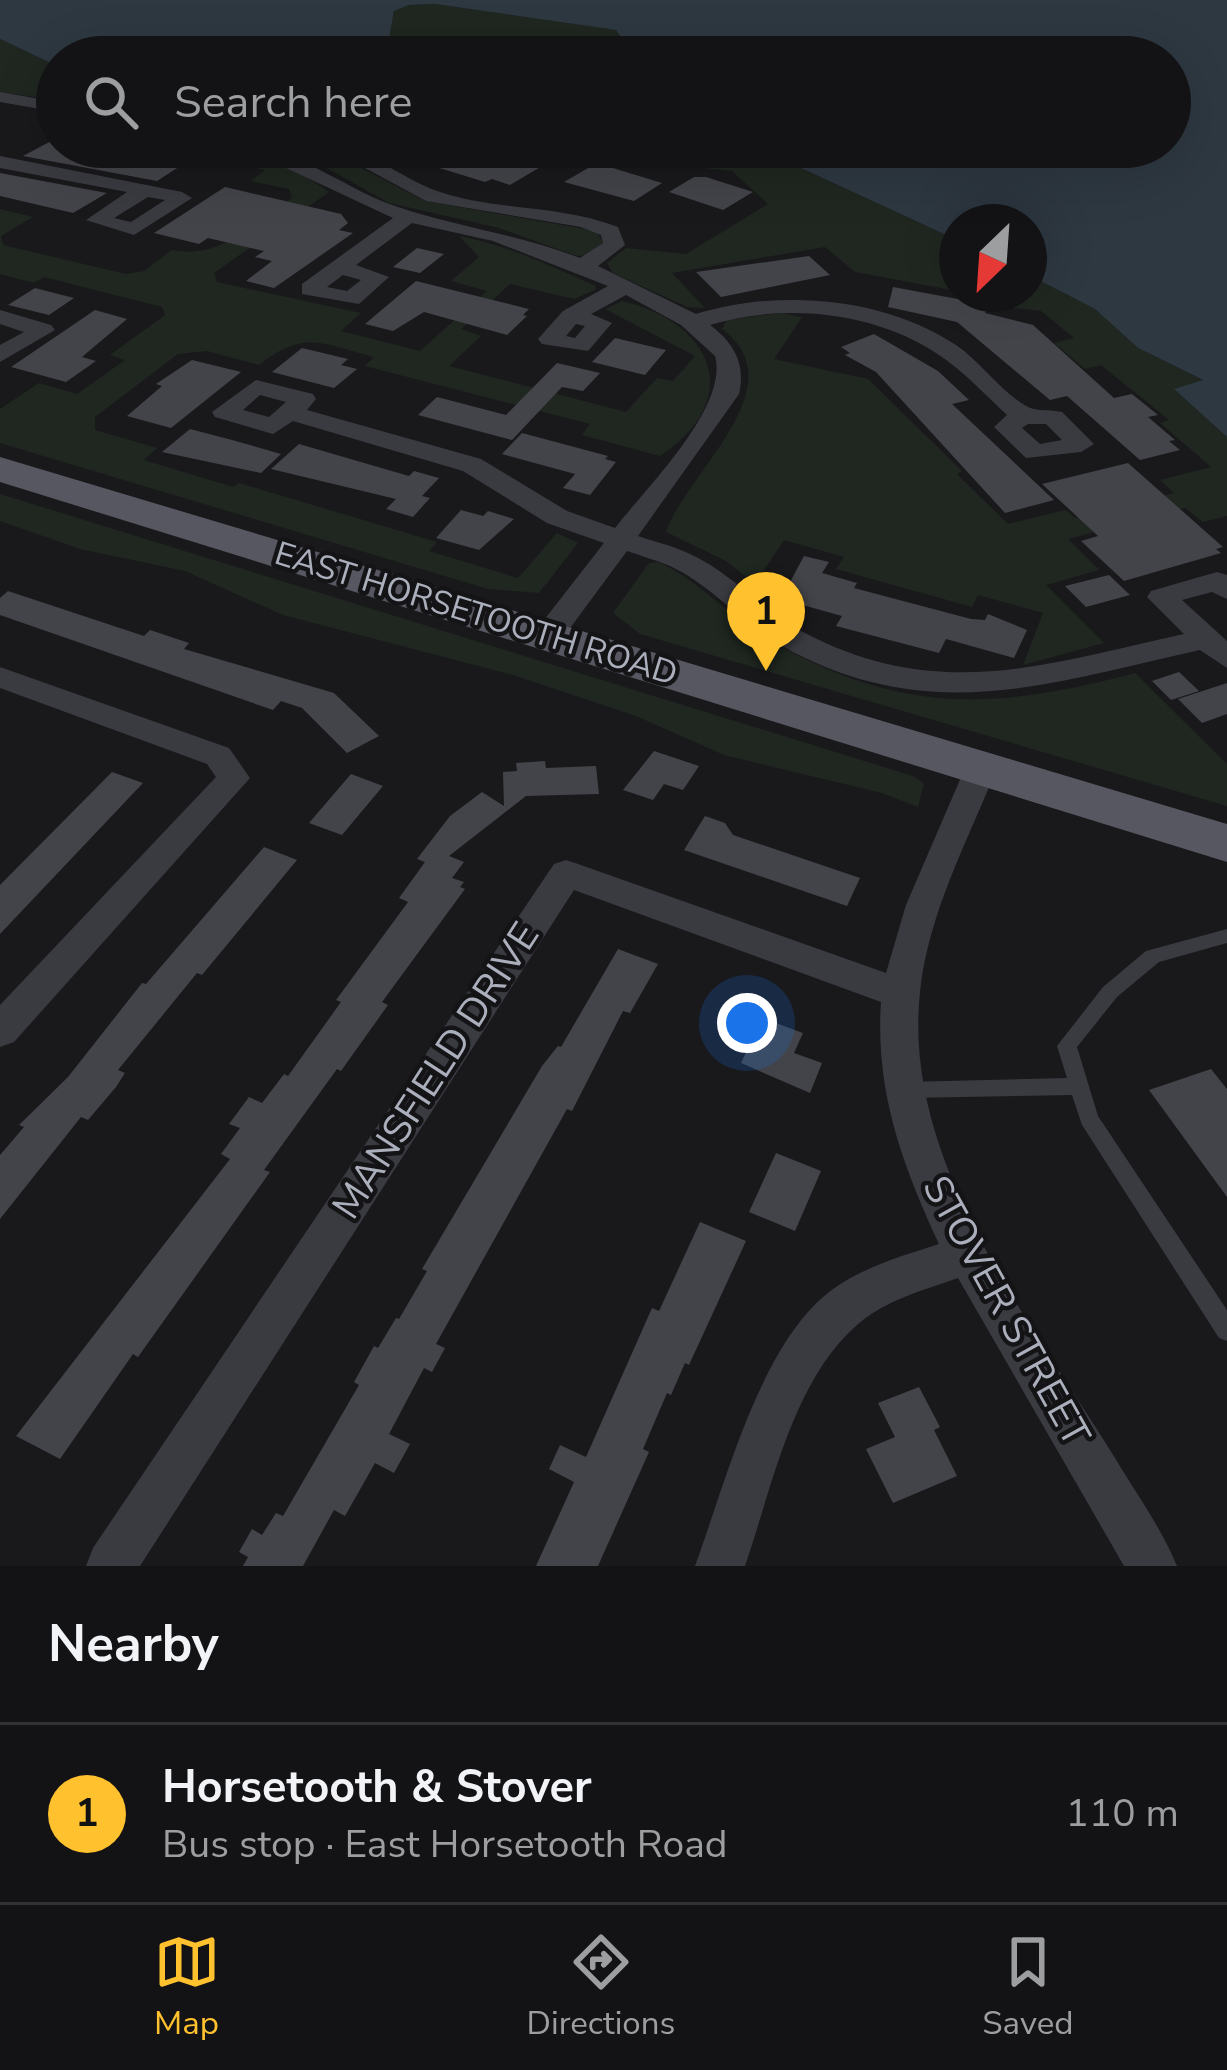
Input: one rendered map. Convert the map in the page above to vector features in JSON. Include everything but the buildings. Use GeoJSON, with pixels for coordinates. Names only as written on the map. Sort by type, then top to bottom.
{"type":"FeatureCollection","features":[{"type":"Feature","properties":{"kind":"main road","name":"EAST HORSETOOTH ROAD"},"geometry":{"type":"LineString","coordinates":[[0,469],[1227,843]]}},
{"type":"Feature","properties":{"kind":"street"},"geometry":{"type":"LineString","coordinates":[[0,97],[36,103]]}},
{"type":"Feature","properties":{"kind":"street"},"geometry":{"type":"LineString","coordinates":[[0,162],[145,190]]}},
{"type":"Feature","properties":{"kind":"street"},"geometry":{"type":"LineString","coordinates":[[305,168],[371,204],[502,238],[580,268],[695,322],[727,357],[730,388],[721,407],[548,636]]}},
{"type":"Feature","properties":{"kind":"street"},"geometry":{"type":"LineString","coordinates":[[377,168],[433,197],[585,220],[611,231],[614,244],[580,268]]}},
{"type":"Feature","properties":{"kind":"street"},"geometry":{"type":"LineString","coordinates":[[340,268],[410,217]]}},
{"type":"Feature","properties":{"kind":"street"},"geometry":{"type":"LineString","coordinates":[[572,316],[622,287]]}},
{"type":"Feature","properties":{"kind":"street"},"geometry":{"type":"LineString","coordinates":[[695,322],[743,308],[784,305],[896,327],[948,350],[1022,416]]}},
{"type":"Feature","properties":{"kind":"street"},"geometry":{"type":"LineString","coordinates":[[0,317],[43,330],[0,355]]}},
{"type":"Feature","properties":{"kind":"street"},"geometry":{"type":"LineString","coordinates":[[288,412],[460,460],[557,517],[621,537],[714,579],[775,628],[809,648],[898,678],[1000,684],[1216,649]]}},
{"type":"Feature","properties":{"kind":"street"},"geometry":{"type":"LineString","coordinates":[[1216,649],[1161,597],[1217,581],[1227,590]]}},
{"type":"Feature","properties":{"kind":"street"},"geometry":{"type":"LineString","coordinates":[[0,677],[218,756],[234,778],[0,1031]]}},
{"type":"Feature","properties":{"kind":"street","name":"STOVER STREET"},"geometry":{"type":"LineString","coordinates":[[981,768],[918,925],[900,993],[904,1090],[919,1150],[968,1254],[1152,1566]]}},
{"type":"Feature","properties":{"kind":"street","name":"MANSFIELD DRIVE"},"geometry":{"type":"LineString","coordinates":[[111,1566],[566,873],[900,993]]}},
{"type":"Feature","properties":{"kind":"street"},"geometry":{"type":"LineString","coordinates":[[720,1566],[796,1370],[816,1337],[842,1310],[874,1290],[968,1254]]}},
{"type":"Feature","properties":{"kind":"lane"},"geometry":{"type":"LineString","coordinates":[[1227,936],[1153,956],[1110,992],[1067,1046],[1089,1119],[1227,1330]]}},
{"type":"Feature","properties":{"kind":"lane"},"geometry":{"type":"LineString","coordinates":[[904,1090],[1079,1086]]}},
{"type":"Feature","properties":{"kind":"shaded area"},"geometry":{"type":"Polygon","coordinates":[[[0,0],[1227,0],[1227,437],[1174,389],[1203,380],[1138,348],[1095,309],[1047,284],[1047,204],[939,204],[939,232],[801,168],[1191,168],[1191,36],[620,36],[616,30],[435,4],[394,11],[390,36],[36,36],[36,56],[0,39],[0,0]]]}},
{"type":"Feature","properties":{"kind":"shaded area"},"geometry":{"type":"Polygon","coordinates":[[[435,4],[616,30],[622,36],[390,36],[394,11],[435,4]]]}},
{"type":"Feature","properties":{"kind":"shaded area"},"geometry":{"type":"Polygon","coordinates":[[[0,39],[36,56],[36,97],[0,92],[0,39]]]}},
{"type":"Feature","properties":{"kind":"shaded area"},"geometry":{"type":"Polygon","coordinates":[[[257,168],[287,168],[329,192],[214,273],[217,282],[361,313],[341,331],[420,351],[487,291],[451,281],[479,257],[459,236],[477,240],[596,286],[574,299],[510,284],[461,329],[481,336],[449,366],[626,412],[657,378],[673,381],[695,356],[605,309],[622,301],[653,311],[697,344],[710,387],[703,411],[687,434],[660,456],[582,435],[590,424],[365,366],[374,357],[327,344],[302,343],[259,365],[207,351],[178,354],[95,417],[95,430],[157,448],[144,460],[437,542],[429,551],[518,578],[557,533],[578,543],[539,593],[488,589],[0,443],[0,409],[39,383],[77,394],[125,360],[110,355],[165,315],[162,307],[44,277],[34,283],[0,274],[0,209],[33,217],[1,236],[3,245],[126,274],[144,271],[172,250],[189,252],[221,245],[292,198],[289,189],[251,181],[265,170],[257,168]]]}},
{"type":"Feature","properties":{"kind":"shaded area"},"geometry":{"type":"Polygon","coordinates":[[[327,168],[361,168],[425,201],[596,231],[603,242],[587,255],[577,256],[499,228],[389,203],[327,168]]]}},
{"type":"Feature","properties":{"kind":"shaded area"},"geometry":{"type":"Polygon","coordinates":[[[704,168],[801,168],[939,232],[939,288],[855,272],[825,247],[672,273],[705,308],[687,307],[613,273],[607,263],[626,248],[686,254],[768,204],[732,171],[704,168]]]}},
{"type":"Feature","properties":{"kind":"shaded area"},"geometry":{"type":"Polygon","coordinates":[[[1047,284],[1095,309],[1138,348],[1204,381],[1175,390],[1227,437],[1227,516],[1203,522],[1185,508],[1068,539],[1099,570],[1046,585],[1104,643],[1023,665],[1043,613],[978,595],[972,607],[836,569],[844,557],[784,540],[755,584],[726,561],[666,532],[743,403],[748,377],[742,352],[722,329],[727,320],[780,313],[802,317],[774,359],[868,379],[962,471],[957,474],[1008,524],[1065,510],[1075,518],[1174,493],[1160,480],[1211,467],[1160,423],[1169,420],[1101,365],[1085,369],[1054,343],[1074,338],[1042,312],[1047,312],[1047,284]]]}},
{"type":"Feature","properties":{"kind":"shaded area"},"geometry":{"type":"Polygon","coordinates":[[[0,494],[913,776],[924,783],[918,807],[882,793],[724,755],[636,716],[513,675],[283,615],[185,571],[80,549],[0,521],[0,494]]]}},
{"type":"Feature","properties":{"kind":"shaded area"},"geometry":{"type":"Polygon","coordinates":[[[659,562],[772,641],[819,665],[906,693],[993,699],[1135,673],[1227,764],[1227,806],[640,634],[613,613],[649,563],[659,562]]]}},
{"type":"Feature","properties":{"kind":"place","name":"Horsetooth & Stover"},"geometry":{"type":"Point","coordinates":[766,671]}}]}
